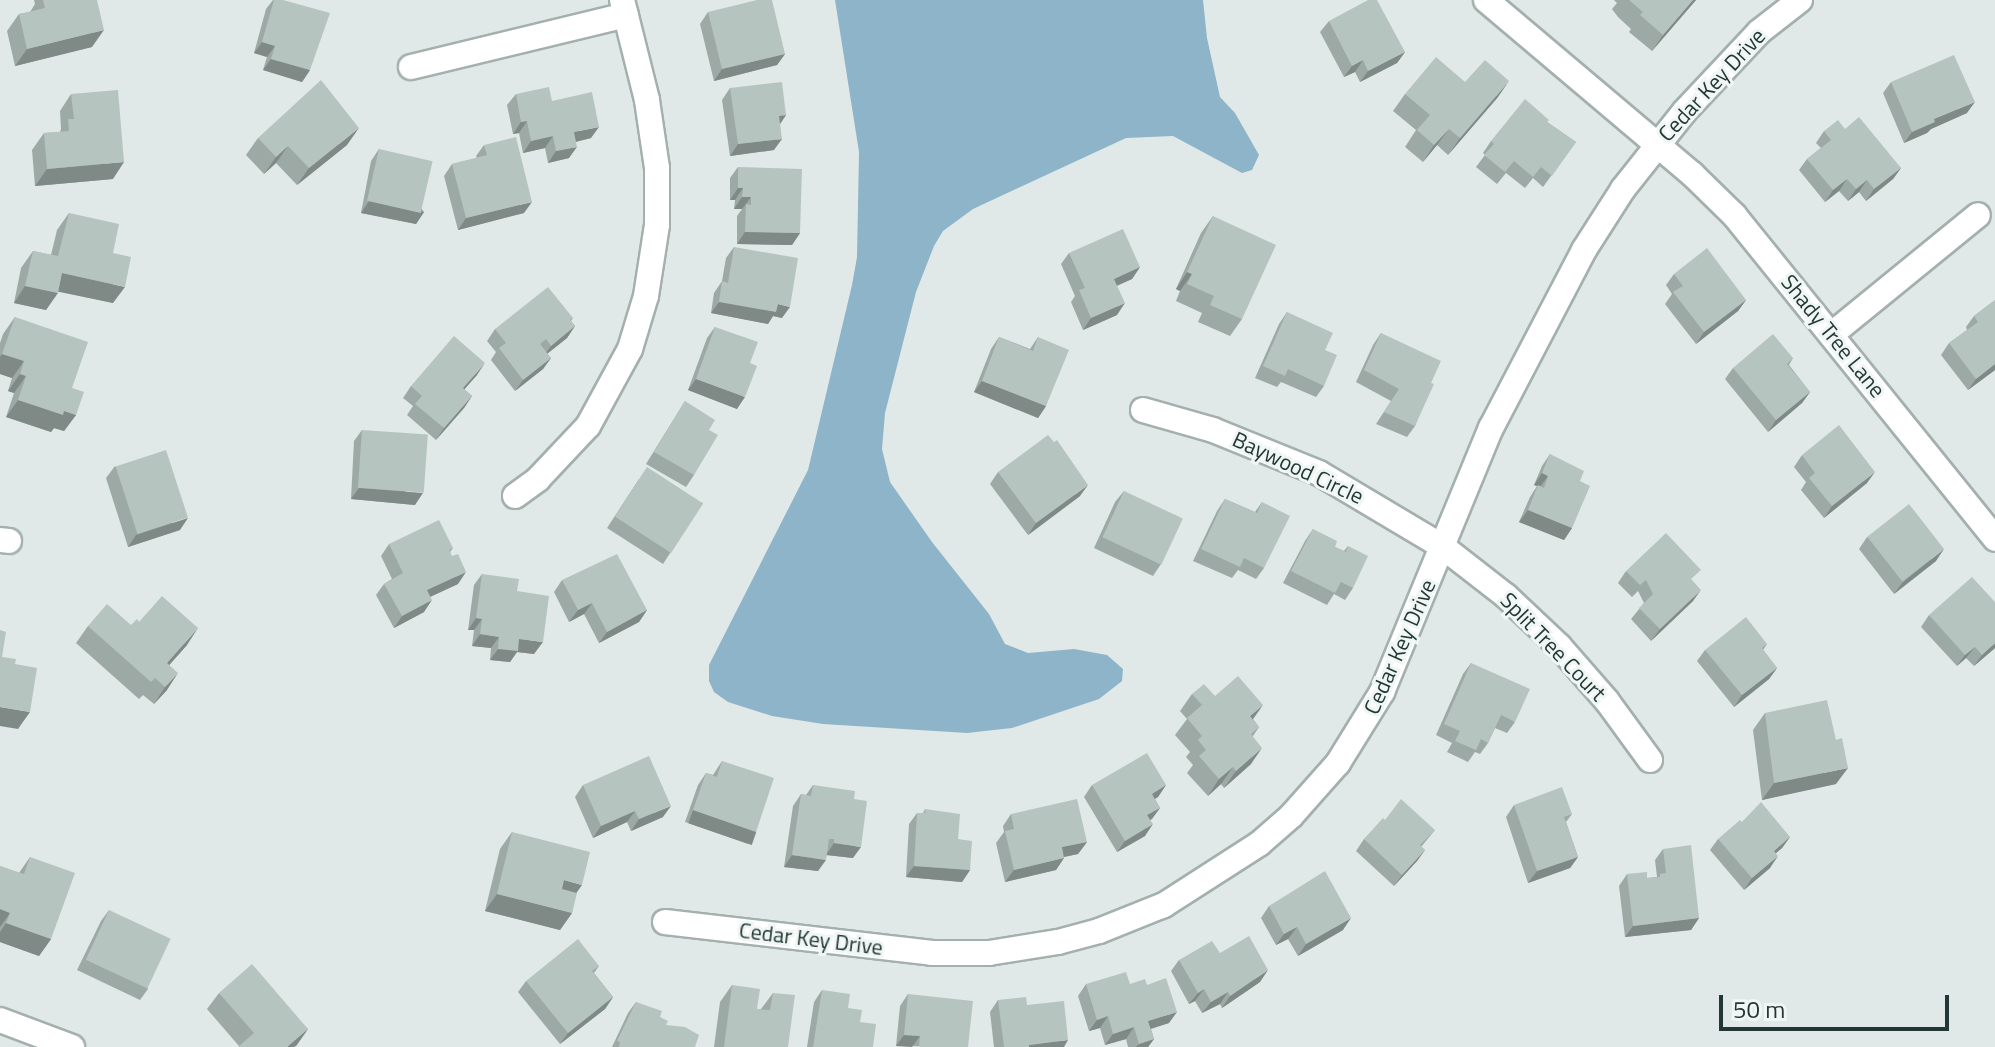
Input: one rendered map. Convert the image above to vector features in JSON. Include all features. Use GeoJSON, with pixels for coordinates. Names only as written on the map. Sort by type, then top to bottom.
{"type":"FeatureCollection","features":[{"type":"Feature","properties":{"kind":"street","name":"Shady Tree Lane"},"geometry":{"type":"LineString","coordinates":[[1486,0],[1657,144],[1734,215],[1995,539]]}},
{"type":"Feature","properties":{"kind":"street","name":"Cedar Key Drive"},"geometry":{"type":"LineString","coordinates":[[665,922],[932,953],[974,953],[1058,942],[1099,931],[1164,905],[1259,844],[1291,816],[1338,763],[1392,673],[1491,428],[1542,325],[1600,226],[1657,144],[1728,63],[1759,32],[1800,0]]}},
{"type":"Feature","properties":{"kind":"street"},"geometry":{"type":"LineString","coordinates":[[411,67],[624,8],[649,114],[657,168],[657,225],[646,296],[630,349],[604,401],[579,437],[538,479],[515,496]]}},
{"type":"Feature","properties":{"kind":"street"},"geometry":{"type":"LineString","coordinates":[[1832,334],[1978,215]]}},
{"type":"Feature","properties":{"kind":"street","name":"Baywood Circle"},"geometry":{"type":"LineString","coordinates":[[1143,410],[1213,430],[1319,473],[1443,547]]}},
{"type":"Feature","properties":{"kind":"street","name":"Split Tree Court"},"geometry":{"type":"LineString","coordinates":[[1443,547],[1506,596],[1559,646],[1607,701],[1650,760]]}},
{"type":"Feature","properties":{"kind":"street"},"geometry":{"type":"LineString","coordinates":[[0,1020],[72,1047]]}},
{"type":"Feature","properties":{"kind":"water"},"geometry":{"type":"Polygon","coordinates":[[[835,0],[1203,0],[1207,38],[1220,97],[1235,113],[1259,155],[1252,170],[1242,173],[1173,136],[1126,138],[973,209],[943,231],[934,246],[916,292],[885,413],[882,449],[890,482],[989,614],[1005,644],[1028,653],[1074,649],[1107,655],[1123,669],[1122,681],[1099,699],[1012,728],[967,733],[823,724],[772,716],[728,702],[714,692],[709,681],[709,665],[808,470],[852,285],[857,257],[859,152],[835,0]]]}},
{"type":"Feature","properties":{"kind":"building"},"geometry":{"type":"Polygon","coordinates":[[[43,0],[97,0],[104,30],[27,49],[19,14],[45,8],[43,0]]]}},
{"type":"Feature","properties":{"kind":"building"},"geometry":{"type":"Polygon","coordinates":[[[274,0],[330,13],[310,70],[271,59],[275,46],[262,42],[274,0]]]}},
{"type":"Feature","properties":{"kind":"building"},"geometry":{"type":"Polygon","coordinates":[[[757,0],[772,0],[785,54],[722,69],[708,12],[757,0]]]}},
{"type":"Feature","properties":{"kind":"building"},"geometry":{"type":"Polygon","coordinates":[[[1368,0],[1377,0],[1405,52],[1368,71],[1363,60],[1352,66],[1329,21],[1368,0]]]}},
{"type":"Feature","properties":{"kind":"building"},"geometry":{"type":"Polygon","coordinates":[[[1629,0],[1693,0],[1663,35],[1640,15],[1643,12],[1629,0]]]}},
{"type":"Feature","properties":{"kind":"building"},"geometry":{"type":"Polygon","coordinates":[[[1954,55],[1975,102],[1912,132],[1891,82],[1954,55]]]}},
{"type":"Feature","properties":{"kind":"building"},"geometry":{"type":"Polygon","coordinates":[[[1436,57],[1465,82],[1485,60],[1509,81],[1460,138],[1449,129],[1434,145],[1417,130],[1430,115],[1405,94],[1436,57]]]}},
{"type":"Feature","properties":{"kind":"building"},"geometry":{"type":"Polygon","coordinates":[[[321,80],[359,128],[309,168],[288,146],[276,157],[258,138],[321,80]]]}},
{"type":"Feature","properties":{"kind":"building"},"geometry":{"type":"Polygon","coordinates":[[[782,82],[786,115],[779,116],[782,139],[738,144],[730,88],[782,82]]]}},
{"type":"Feature","properties":{"kind":"building"},"geometry":{"type":"Polygon","coordinates":[[[549,87],[552,101],[592,92],[599,127],[574,132],[577,147],[556,151],[553,136],[531,141],[527,121],[521,122],[516,94],[549,87]]]}},
{"type":"Feature","properties":{"kind":"building"},"geometry":{"type":"Polygon","coordinates":[[[118,90],[124,162],[47,169],[44,133],[69,131],[68,119],[74,119],[71,94],[118,90]]]}},
{"type":"Feature","properties":{"kind":"building"},"geometry":{"type":"Polygon","coordinates":[[[1525,99],[1549,120],[1547,122],[1576,142],[1552,176],[1541,167],[1533,177],[1514,161],[1505,172],[1484,155],[1494,144],[1491,141],[1525,99]]]}},
{"type":"Feature","properties":{"kind":"building"},"geometry":{"type":"Polygon","coordinates":[[[1859,117],[1901,168],[1874,189],[1867,180],[1856,189],[1847,179],[1833,190],[1807,159],[1831,140],[1824,131],[1838,120],[1845,129],[1859,117]]]}},
{"type":"Feature","properties":{"kind":"building"},"geometry":{"type":"Polygon","coordinates":[[[516,137],[532,202],[466,218],[452,164],[487,155],[484,145],[516,137]]]}},
{"type":"Feature","properties":{"kind":"building"},"geometry":{"type":"Polygon","coordinates":[[[379,149],[433,161],[421,213],[367,201],[379,149]]]}},
{"type":"Feature","properties":{"kind":"building"},"geometry":{"type":"Polygon","coordinates":[[[738,167],[802,169],[800,233],[745,232],[746,204],[751,205],[751,197],[742,197],[743,188],[738,188],[738,167]]]}},
{"type":"Feature","properties":{"kind":"building"},"geometry":{"type":"Polygon","coordinates":[[[69,213],[119,224],[113,253],[131,257],[125,287],[62,273],[58,293],[25,286],[33,251],[58,256],[69,213]]]}},
{"type":"Feature","properties":{"kind":"building"},"geometry":{"type":"Polygon","coordinates":[[[1213,216],[1276,245],[1242,319],[1210,305],[1214,296],[1187,284],[1192,274],[1187,272],[1213,216]]]}},
{"type":"Feature","properties":{"kind":"building"},"geometry":{"type":"Polygon","coordinates":[[[1123,229],[1140,267],[1114,279],[1125,303],[1091,318],[1079,290],[1085,288],[1069,253],[1123,229]]]}},
{"type":"Feature","properties":{"kind":"building"},"geometry":{"type":"Polygon","coordinates":[[[734,247],[798,258],[790,307],[778,304],[776,312],[719,302],[722,281],[728,283],[734,247]]]}},
{"type":"Feature","properties":{"kind":"building"},"geometry":{"type":"Polygon","coordinates":[[[1707,248],[1746,300],[1704,332],[1673,292],[1683,286],[1674,274],[1707,248]]]}},
{"type":"Feature","properties":{"kind":"building"},"geometry":{"type":"Polygon","coordinates":[[[548,287],[573,318],[570,320],[575,326],[551,346],[546,339],[540,344],[551,358],[523,380],[499,348],[506,343],[495,329],[548,287]]]}},
{"type":"Feature","properties":{"kind":"building"},"geometry":{"type":"Polygon","coordinates":[[[1995,300],[1995,364],[1976,379],[1949,343],[1978,322],[1974,316],[1995,300]]]}},
{"type":"Feature","properties":{"kind":"building"},"geometry":{"type":"Polygon","coordinates":[[[1287,312],[1333,333],[1325,350],[1337,355],[1324,386],[1288,369],[1285,376],[1263,366],[1287,312]]]}},
{"type":"Feature","properties":{"kind":"building"},"geometry":{"type":"Polygon","coordinates":[[[15,317],[88,342],[72,388],[84,392],[76,415],[64,411],[63,415],[18,400],[26,376],[20,374],[24,361],[2,354],[15,317]]]}},
{"type":"Feature","properties":{"kind":"building"},"geometry":{"type":"Polygon","coordinates":[[[715,327],[758,342],[750,363],[757,366],[745,397],[696,379],[715,327]]]}},
{"type":"Feature","properties":{"kind":"building"},"geometry":{"type":"Polygon","coordinates":[[[1381,333],[1441,361],[1415,426],[1384,412],[1399,389],[1364,370],[1381,333]]]}},
{"type":"Feature","properties":{"kind":"building"},"geometry":{"type":"Polygon","coordinates":[[[1773,334],[1793,358],[1787,364],[1810,392],[1776,420],[1733,368],[1773,334]]]}},
{"type":"Feature","properties":{"kind":"building"},"geometry":{"type":"Polygon","coordinates":[[[454,336],[485,363],[463,388],[472,396],[444,428],[415,404],[422,396],[411,386],[454,336]]]}},
{"type":"Feature","properties":{"kind":"building"},"geometry":{"type":"Polygon","coordinates":[[[999,337],[1033,351],[1038,337],[1069,350],[1046,406],[982,381],[999,337]]]}},
{"type":"Feature","properties":{"kind":"building"},"geometry":{"type":"Polygon","coordinates":[[[685,401],[715,420],[709,430],[718,435],[694,475],[654,452],[685,401]]]}},
{"type":"Feature","properties":{"kind":"building"},"geometry":{"type":"Polygon","coordinates":[[[1839,425],[1875,472],[1832,506],[1809,478],[1815,473],[1802,455],[1839,425]]]}},
{"type":"Feature","properties":{"kind":"building"},"geometry":{"type":"Polygon","coordinates":[[[362,430],[428,435],[424,492],[358,488],[362,430]]]}},
{"type":"Feature","properties":{"kind":"building"},"geometry":{"type":"Polygon","coordinates":[[[1048,435],[1054,442],[1057,440],[1088,485],[1036,523],[998,472],[1048,435]]]}},
{"type":"Feature","properties":{"kind":"building"},"geometry":{"type":"Polygon","coordinates":[[[166,450],[188,518],[138,534],[116,466],[166,450]]]}},
{"type":"Feature","properties":{"kind":"building"},"geometry":{"type":"Polygon","coordinates":[[[1550,454],[1584,471],[1580,481],[1590,486],[1572,528],[1528,510],[1538,485],[1544,488],[1548,476],[1542,473],[1550,454]]]}},
{"type":"Feature","properties":{"kind":"building"},"geometry":{"type":"Polygon","coordinates":[[[647,467],[703,503],[671,553],[615,516],[647,467]]]}},
{"type":"Feature","properties":{"kind":"building"},"geometry":{"type":"Polygon","coordinates":[[[1124,491],[1183,518],[1161,565],[1102,537],[1124,491]]]}},
{"type":"Feature","properties":{"kind":"building"},"geometry":{"type":"Polygon","coordinates":[[[1225,499],[1257,513],[1262,502],[1290,516],[1264,568],[1244,558],[1240,567],[1201,549],[1225,499]]]}},
{"type":"Feature","properties":{"kind":"building"},"geometry":{"type":"Polygon","coordinates":[[[1909,504],[1944,549],[1902,582],[1867,537],[1909,504]]]}},
{"type":"Feature","properties":{"kind":"building"},"geometry":{"type":"Polygon","coordinates":[[[439,520],[453,548],[449,550],[452,556],[458,554],[466,572],[427,590],[432,600],[402,616],[384,584],[403,573],[389,544],[439,520]]]}},
{"type":"Feature","properties":{"kind":"building"},"geometry":{"type":"Polygon","coordinates":[[[1313,529],[1337,541],[1335,547],[1346,552],[1348,546],[1368,556],[1353,588],[1341,582],[1335,593],[1291,571],[1313,529]]]}},
{"type":"Feature","properties":{"kind":"building"},"geometry":{"type":"Polygon","coordinates":[[[1666,533],[1701,570],[1691,579],[1701,590],[1660,629],[1639,608],[1653,594],[1646,580],[1640,585],[1626,571],[1666,533]]]}},
{"type":"Feature","properties":{"kind":"building"},"geometry":{"type":"Polygon","coordinates":[[[617,554],[647,610],[607,632],[592,603],[578,610],[562,580],[617,554]]]}},
{"type":"Feature","properties":{"kind":"building"},"geometry":{"type":"Polygon","coordinates":[[[482,574],[519,579],[517,591],[549,596],[543,642],[519,639],[518,651],[498,649],[499,637],[480,634],[482,619],[476,618],[482,574]]]}},
{"type":"Feature","properties":{"kind":"building"},"geometry":{"type":"Polygon","coordinates":[[[1972,577],[1995,602],[1995,643],[1982,655],[1975,647],[1965,655],[1929,615],[1972,577]]]}},
{"type":"Feature","properties":{"kind":"building"},"geometry":{"type":"Polygon","coordinates":[[[162,596],[198,628],[167,663],[178,673],[165,687],[155,678],[151,682],[88,626],[107,604],[131,625],[137,619],[139,622],[162,596]]]}},
{"type":"Feature","properties":{"kind":"building"},"geometry":{"type":"Polygon","coordinates":[[[1746,617],[1767,644],[1762,648],[1777,668],[1742,695],[1705,650],[1746,617]]]}},
{"type":"Feature","properties":{"kind":"building"},"geometry":{"type":"Polygon","coordinates":[[[0,630],[6,632],[2,657],[16,659],[15,664],[37,668],[30,712],[0,707],[0,630]]]}},
{"type":"Feature","properties":{"kind":"building"},"geometry":{"type":"Polygon","coordinates":[[[1471,663],[1530,689],[1515,722],[1501,715],[1488,743],[1481,739],[1476,750],[1455,741],[1460,731],[1444,724],[1471,663]]]}},
{"type":"Feature","properties":{"kind":"building"},"geometry":{"type":"Polygon","coordinates":[[[1238,676],[1263,705],[1250,716],[1259,727],[1251,734],[1262,748],[1236,771],[1233,767],[1219,779],[1199,756],[1206,750],[1198,740],[1202,736],[1187,718],[1202,705],[1192,694],[1204,684],[1215,696],[1238,676]]]}},
{"type":"Feature","properties":{"kind":"building"},"geometry":{"type":"Polygon","coordinates":[[[1827,700],[1836,740],[1842,738],[1848,768],[1774,783],[1765,713],[1827,700]]]}},
{"type":"Feature","properties":{"kind":"building"},"geometry":{"type":"Polygon","coordinates":[[[1147,753],[1166,785],[1152,794],[1160,808],[1147,815],[1153,824],[1125,841],[1092,785],[1147,753]]]}},
{"type":"Feature","properties":{"kind":"building"},"geometry":{"type":"Polygon","coordinates":[[[649,756],[671,806],[639,819],[635,811],[601,826],[583,785],[649,756]]]}},
{"type":"Feature","properties":{"kind":"building"},"geometry":{"type":"Polygon","coordinates":[[[722,761],[774,778],[756,832],[693,810],[706,773],[717,777],[722,761]]]}},
{"type":"Feature","properties":{"kind":"building"},"geometry":{"type":"Polygon","coordinates":[[[813,785],[855,791],[854,799],[867,801],[861,847],[834,843],[834,839],[829,839],[826,860],[792,855],[801,794],[811,796],[813,785]]]}},
{"type":"Feature","properties":{"kind":"building"},"geometry":{"type":"Polygon","coordinates":[[[1562,787],[1572,814],[1564,817],[1578,857],[1537,871],[1514,805],[1562,787]]]}},
{"type":"Feature","properties":{"kind":"building"},"geometry":{"type":"Polygon","coordinates":[[[1077,799],[1087,842],[1062,847],[1064,858],[1014,870],[1005,831],[1014,829],[1011,814],[1077,799]]]}},
{"type":"Feature","properties":{"kind":"building"},"geometry":{"type":"Polygon","coordinates":[[[1401,799],[1435,830],[1420,845],[1425,850],[1402,875],[1364,839],[1383,818],[1385,820],[1401,799]]]}},
{"type":"Feature","properties":{"kind":"building"},"geometry":{"type":"Polygon","coordinates":[[[1761,802],[1790,837],[1774,851],[1778,856],[1752,878],[1718,839],[1740,820],[1742,822],[1761,802]]]}},
{"type":"Feature","properties":{"kind":"building"},"geometry":{"type":"Polygon","coordinates":[[[925,809],[960,814],[958,839],[972,841],[970,870],[914,866],[917,813],[925,813],[925,809]]]}},
{"type":"Feature","properties":{"kind":"building"},"geometry":{"type":"Polygon","coordinates":[[[512,832],[590,852],[582,885],[564,880],[562,889],[577,893],[572,913],[497,894],[512,832]]]}},
{"type":"Feature","properties":{"kind":"building"},"geometry":{"type":"Polygon","coordinates":[[[1691,845],[1699,918],[1633,926],[1627,874],[1647,872],[1647,878],[1660,877],[1660,874],[1666,873],[1663,849],[1691,845]]]}},
{"type":"Feature","properties":{"kind":"building"},"geometry":{"type":"Polygon","coordinates":[[[30,857],[75,873],[51,939],[6,923],[10,913],[0,909],[0,866],[24,874],[30,857]]]}},
{"type":"Feature","properties":{"kind":"building"},"geometry":{"type":"Polygon","coordinates":[[[1325,871],[1351,918],[1306,944],[1297,927],[1284,934],[1269,906],[1325,871]]]}},
{"type":"Feature","properties":{"kind":"building"},"geometry":{"type":"Polygon","coordinates":[[[109,910],[171,939],[147,989],[86,960],[109,910]]]}},
{"type":"Feature","properties":{"kind":"building"},"geometry":{"type":"Polygon","coordinates":[[[1249,936],[1268,970],[1230,996],[1228,992],[1211,1002],[1204,989],[1198,993],[1179,960],[1212,941],[1220,953],[1249,936]]]}},
{"type":"Feature","properties":{"kind":"building"},"geometry":{"type":"Polygon","coordinates":[[[578,939],[599,966],[592,971],[613,997],[568,1033],[526,981],[578,939]]]}},
{"type":"Feature","properties":{"kind":"building"},"geometry":{"type":"Polygon","coordinates":[[[252,964],[308,1029],[287,1047],[238,1047],[254,1033],[219,993],[252,964]]]}},
{"type":"Feature","properties":{"kind":"building"},"geometry":{"type":"Polygon","coordinates":[[[1126,972],[1130,984],[1145,979],[1147,985],[1166,978],[1177,1012],[1148,1021],[1154,1039],[1139,1044],[1134,1027],[1113,1034],[1108,1016],[1097,1020],[1086,984],[1126,972]]]}},
{"type":"Feature","properties":{"kind":"building"},"geometry":{"type":"Polygon","coordinates":[[[732,985],[760,989],[757,1009],[770,1010],[773,993],[795,995],[788,1047],[724,1047],[732,985]]]}},
{"type":"Feature","properties":{"kind":"building"},"geometry":{"type":"Polygon","coordinates":[[[822,990],[850,994],[848,1008],[862,1010],[860,1022],[876,1024],[873,1047],[813,1047],[822,990]]]}},
{"type":"Feature","properties":{"kind":"building"},"geometry":{"type":"Polygon","coordinates":[[[908,994],[973,1001],[968,1047],[919,1047],[920,1036],[904,1035],[908,994]]]}},
{"type":"Feature","properties":{"kind":"building"},"geometry":{"type":"Polygon","coordinates":[[[1026,997],[1027,1005],[1064,1001],[1068,1040],[1029,1047],[1004,1047],[998,1000],[1026,997]]]}},
{"type":"Feature","properties":{"kind":"building"},"geometry":{"type":"Polygon","coordinates":[[[636,1002],[662,1011],[660,1017],[668,1021],[666,1025],[685,1027],[699,1035],[695,1047],[619,1047],[620,1042],[617,1041],[636,1002]]]}}]}
